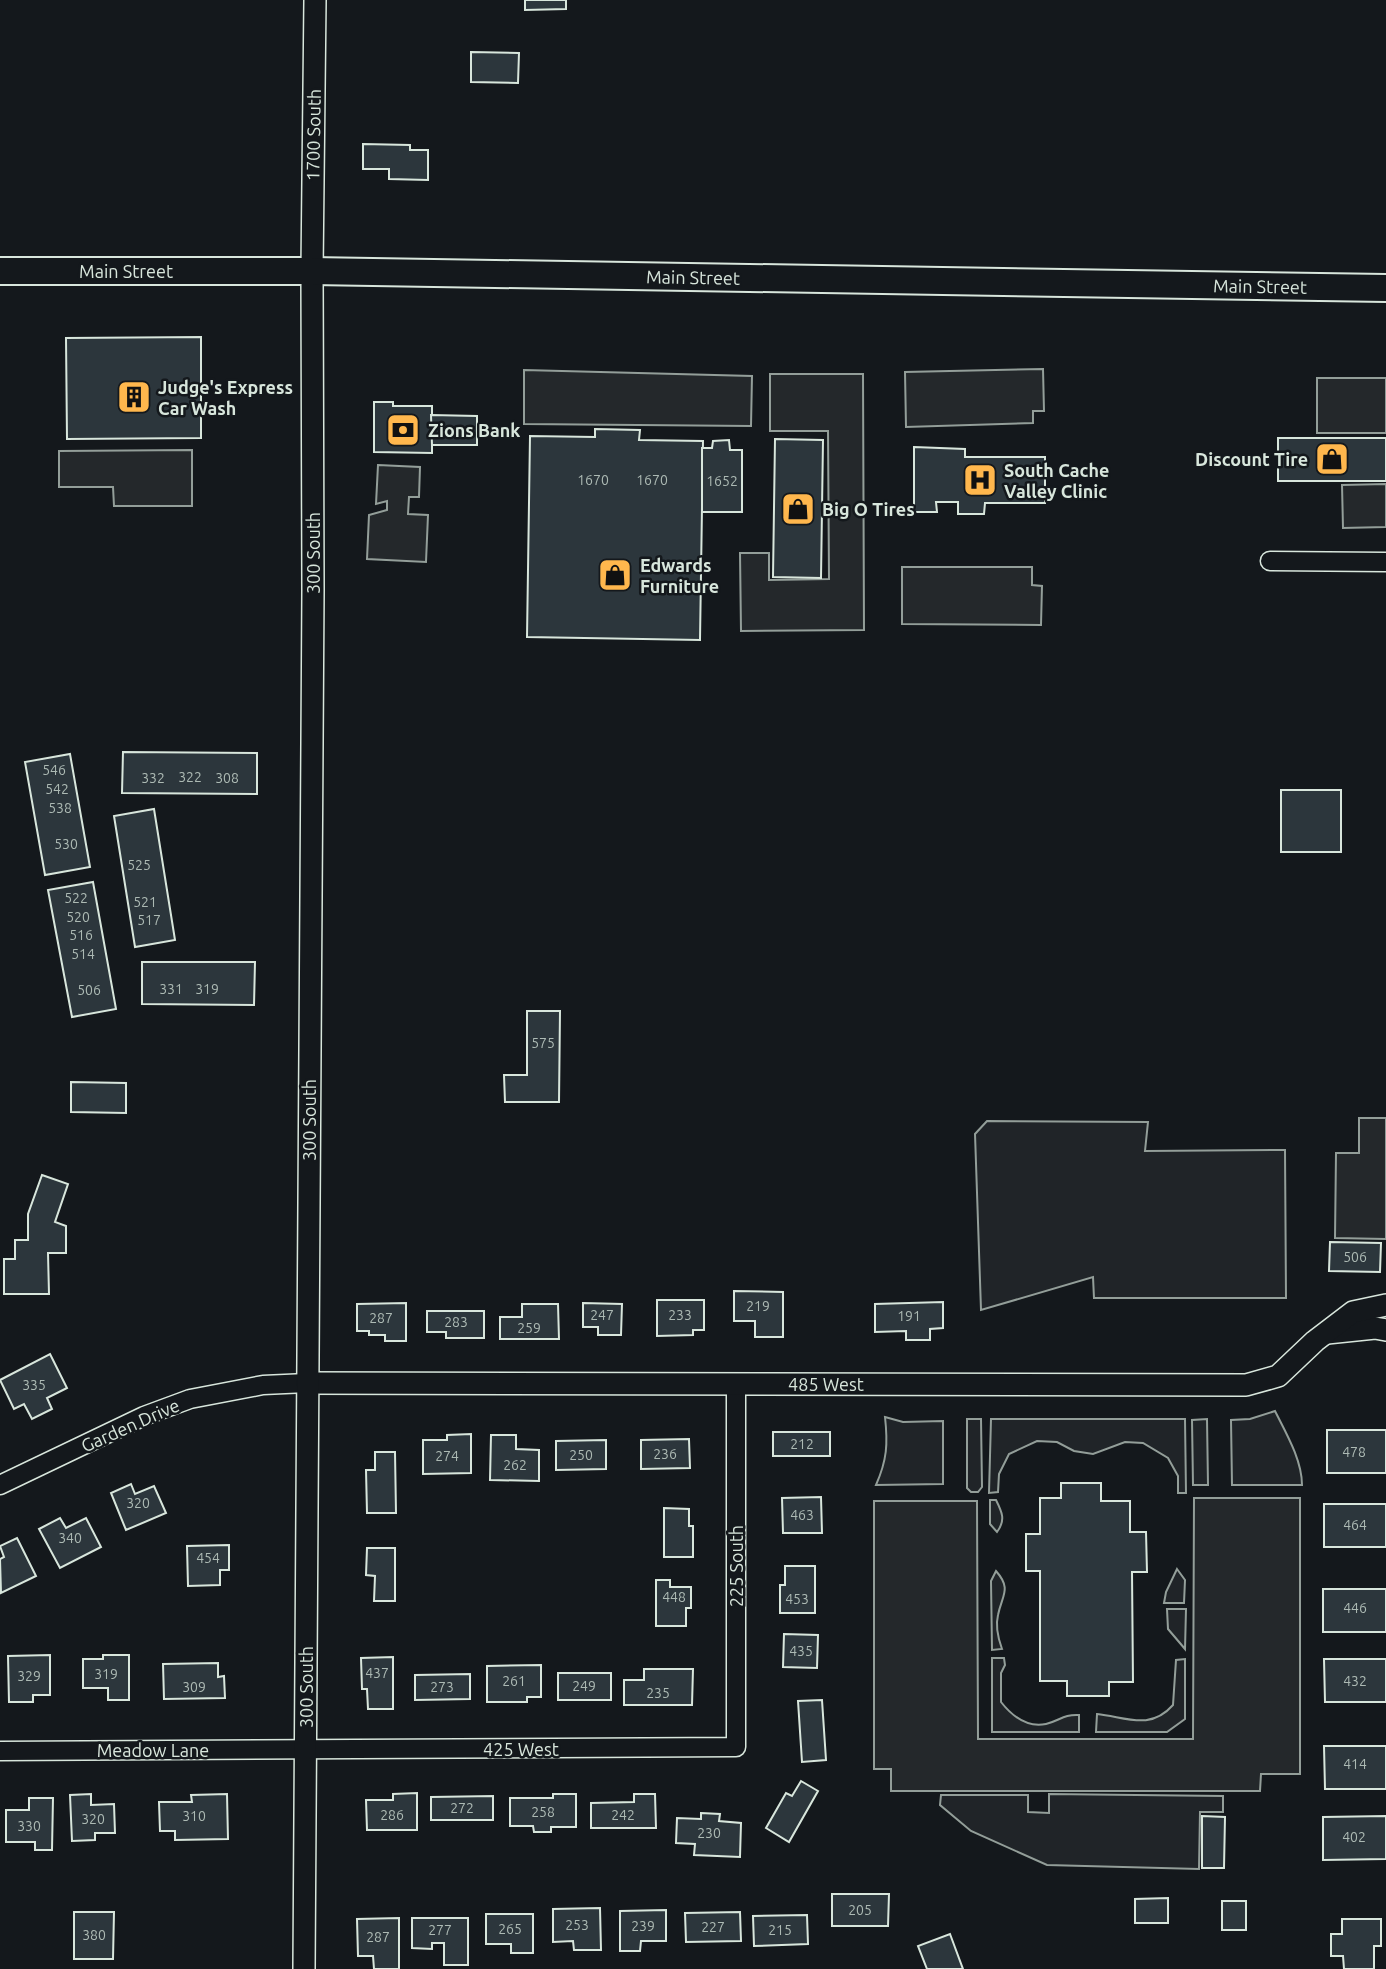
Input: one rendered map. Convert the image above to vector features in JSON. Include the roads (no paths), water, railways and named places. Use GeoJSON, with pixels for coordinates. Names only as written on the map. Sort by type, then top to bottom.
{"type":"FeatureCollection","features":[{"type":"Feature","properties":{"kind":"main road","name":"Main Street"},"geometry":{"type":"LineString","coordinates":[[0,271],[312,271],[1386,288]]}},
{"type":"Feature","properties":{"kind":"street","name":"1700 South"},"geometry":{"type":"LineString","coordinates":[[312,271],[315,0]]}},
{"type":"Feature","properties":{"kind":"street","name":"300 South"},"geometry":{"type":"LineString","coordinates":[[304,1969],[313,590],[312,271]]}},
{"type":"Feature","properties":{"kind":"street"},"geometry":{"type":"LineString","coordinates":[[1270,561],[1386,562]]}},
{"type":"Feature","properties":{"kind":"street","name":"485 West"},"geometry":{"type":"LineString","coordinates":[[307,1383],[1246,1385],[1278,1376],[1315,1341],[1353,1312],[1386,1305]]}},
{"type":"Feature","properties":{"kind":"street"},"geometry":{"type":"LineString","coordinates":[[1327,1333],[1386,1329]]}},
{"type":"Feature","properties":{"kind":"street","name":"Garden Drive"},"geometry":{"type":"LineString","coordinates":[[0,1485],[144,1416],[190,1399],[263,1384],[307,1383]]}},
{"type":"Feature","properties":{"kind":"street","name":"225 South"},"geometry":{"type":"LineString","coordinates":[[736,1384],[736,1748]]}},
{"type":"Feature","properties":{"kind":"street","name":"425 West"},"geometry":{"type":"LineString","coordinates":[[305,1750],[736,1748]]}},
{"type":"Feature","properties":{"kind":"street","name":"Meadow Lane"},"geometry":{"type":"LineString","coordinates":[[0,1751],[305,1750]]}},
{"type":"Feature","properties":{"kind":"place","name":"Judge's Express Car Wash"},"geometry":{"type":"Point","coordinates":[134,397]}},
{"type":"Feature","properties":{"kind":"place","name":"Zions Bank"},"geometry":{"type":"Point","coordinates":[403,430]}},
{"type":"Feature","properties":{"kind":"place","name":"Discount Tire"},"geometry":{"type":"Point","coordinates":[1332,459]}},
{"type":"Feature","properties":{"kind":"place","name":"South Cache Valley Clinic"},"geometry":{"type":"Point","coordinates":[980,480]}},
{"type":"Feature","properties":{"kind":"place","name":"Big O Tires"},"geometry":{"type":"Point","coordinates":[798,509]}},
{"type":"Feature","properties":{"kind":"place","name":"Edwards Furniture"},"geometry":{"type":"Point","coordinates":[615,575]}}]}
